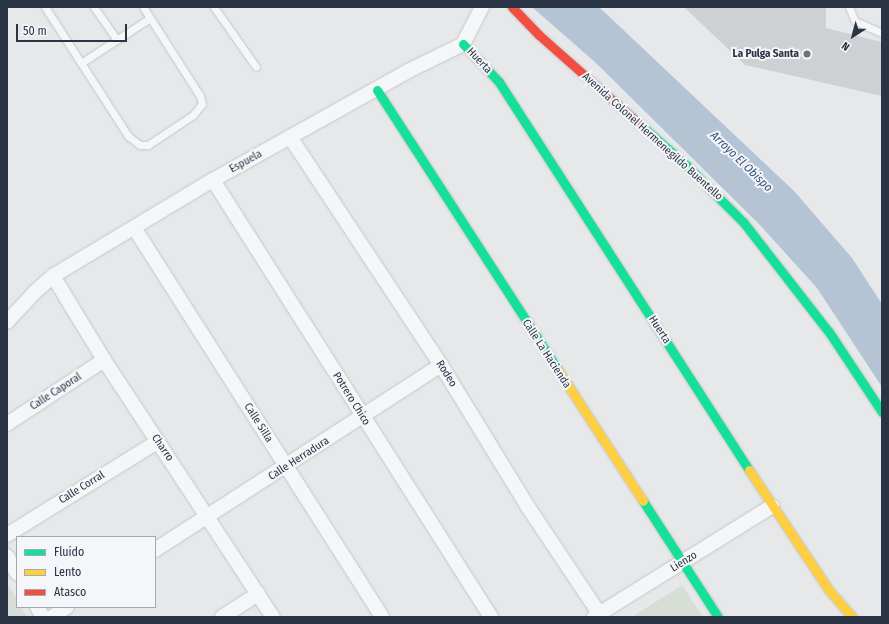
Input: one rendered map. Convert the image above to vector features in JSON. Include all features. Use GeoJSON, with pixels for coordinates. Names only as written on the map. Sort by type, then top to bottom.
{"type":"FeatureCollection","features":[{"type":"Feature","properties":{"kind":"street"},"geometry":{"type":"LineString","coordinates":[[463,44],[482,7]]}},
{"type":"Feature","properties":{"kind":"street","name":"Avenida Colonel Hermenegildo Buentello"},"geometry":{"type":"LineString","coordinates":[[512,7],[539,36],[685,164],[744,223],[829,332],[882,412]]}},
{"type":"Feature","properties":{"kind":"street","name":"Espuela"},"geometry":{"type":"LineString","coordinates":[[7,322],[34,292],[53,276],[135,229],[213,180],[377,90],[408,71],[463,44]]}},
{"type":"Feature","properties":{"kind":"street","name":"Huerta"},"geometry":{"type":"LineString","coordinates":[[463,44],[499,82],[772,506],[828,589],[852,617]]}},
{"type":"Feature","properties":{"kind":"street","name":"Calle La Hacienda"},"geometry":{"type":"LineString","coordinates":[[377,90],[718,617]]}},
{"type":"Feature","properties":{"kind":"street","name":"Rodeo"},"geometry":{"type":"LineString","coordinates":[[290,137],[441,365],[528,507],[597,615]]}},
{"type":"Feature","properties":{"kind":"street","name":"Potrero Chico"},"geometry":{"type":"LineString","coordinates":[[213,180],[491,617]]}},
{"type":"Feature","properties":{"kind":"street","name":"Calle Silla"},"geometry":{"type":"LineString","coordinates":[[135,229],[382,617]]}},
{"type":"Feature","properties":{"kind":"street","name":"Charro"},"geometry":{"type":"LineString","coordinates":[[53,276],[104,360],[273,617]]}},
{"type":"Feature","properties":{"kind":"street","name":"Calle Caporal"},"geometry":{"type":"LineString","coordinates":[[7,424],[104,360]]}},
{"type":"Feature","properties":{"kind":"street","name":"Calle Herradura"},"geometry":{"type":"LineString","coordinates":[[156,549],[286,468],[441,365]]}},
{"type":"Feature","properties":{"kind":"street","name":"Calle Corral"},"geometry":{"type":"LineString","coordinates":[[7,534],[157,442]]}},
{"type":"Feature","properties":{"kind":"street","name":"Lienzo"},"geometry":{"type":"LineString","coordinates":[[597,615],[772,506]]}},
{"type":"Feature","properties":{"kind":"street"},"geometry":{"type":"LineString","coordinates":[[7,556],[16,571]]}},
{"type":"Feature","properties":{"kind":"street"},"geometry":{"type":"LineString","coordinates":[[222,617],[258,594]]}},
{"type":"Feature","properties":{"kind":"street"},"geometry":{"type":"LineString","coordinates":[[38,608],[43,617]]}},
{"type":"Feature","properties":{"kind":"street"},"geometry":{"type":"LineString","coordinates":[[52,617],[66,608]]}},
{"type":"Feature","properties":{"kind":"lane"},"geometry":{"type":"LineString","coordinates":[[45,7],[134,142],[148,145],[198,111],[202,104],[200,96],[143,7]]}},
{"type":"Feature","properties":{"kind":"lane"},"geometry":{"type":"LineString","coordinates":[[94,7],[116,39]]}},
{"type":"Feature","properties":{"kind":"lane"},"geometry":{"type":"LineString","coordinates":[[214,7],[256,67]]}},
{"type":"Feature","properties":{"kind":"lane"},"geometry":{"type":"LineString","coordinates":[[849,7],[856,21],[882,33]]}},
{"type":"Feature","properties":{"kind":"lane"},"geometry":{"type":"LineString","coordinates":[[81,63],[150,18]]}},
{"type":"Feature","properties":{"kind":"shaded area"},"geometry":{"type":"Polygon","coordinates":[[[7,583],[16,598],[16,608],[22,608],[27,617],[7,617],[7,583]]]}},
{"type":"Feature","properties":{"kind":"shaded area"},"geometry":{"type":"Polygon","coordinates":[[[682,585],[703,617],[632,617],[682,585]]]}},
{"type":"Feature","properties":{"kind":"water","name":"Arroyo El Obispo"},"geometry":{"type":"Polygon","coordinates":[[[532,7],[599,7],[795,192],[852,258],[882,304],[882,387],[817,288],[759,224],[596,63],[532,7]]]}},
{"type":"Feature","properties":{"kind":"building","name":"La Pulga Santa"},"geometry":{"type":"Polygon","coordinates":[[[684,7],[826,7],[826,28],[882,42],[882,96],[745,65],[684,7]]]}},
{"type":"Feature","properties":{"kind":"traffic: fast"},"geometry":{"type":"LineString","coordinates":[[463,44],[499,82],[749,470]]}},
{"type":"Feature","properties":{"kind":"traffic: fast"},"geometry":{"type":"LineString","coordinates":[[377,90],[558,370]]}},
{"type":"Feature","properties":{"kind":"traffic: fast"},"geometry":{"type":"LineString","coordinates":[[642,126],[685,164],[744,223],[829,332],[882,412]]}},
{"type":"Feature","properties":{"kind":"traffic: fast"},"geometry":{"type":"LineString","coordinates":[[643,501],[718,617]]}},
{"type":"Feature","properties":{"kind":"traffic: slow"},"geometry":{"type":"LineString","coordinates":[[558,370],[643,501]]}},
{"type":"Feature","properties":{"kind":"traffic: slow"},"geometry":{"type":"LineString","coordinates":[[749,470],[828,589],[852,617]]}},
{"type":"Feature","properties":{"kind":"traffic: jam"},"geometry":{"type":"LineString","coordinates":[[512,7],[539,35],[642,126]]}},
{"type":"Feature","properties":{"kind":"place","name":"La Pulga Santa"},"geometry":{"type":"Point","coordinates":[807,54]}}]}
